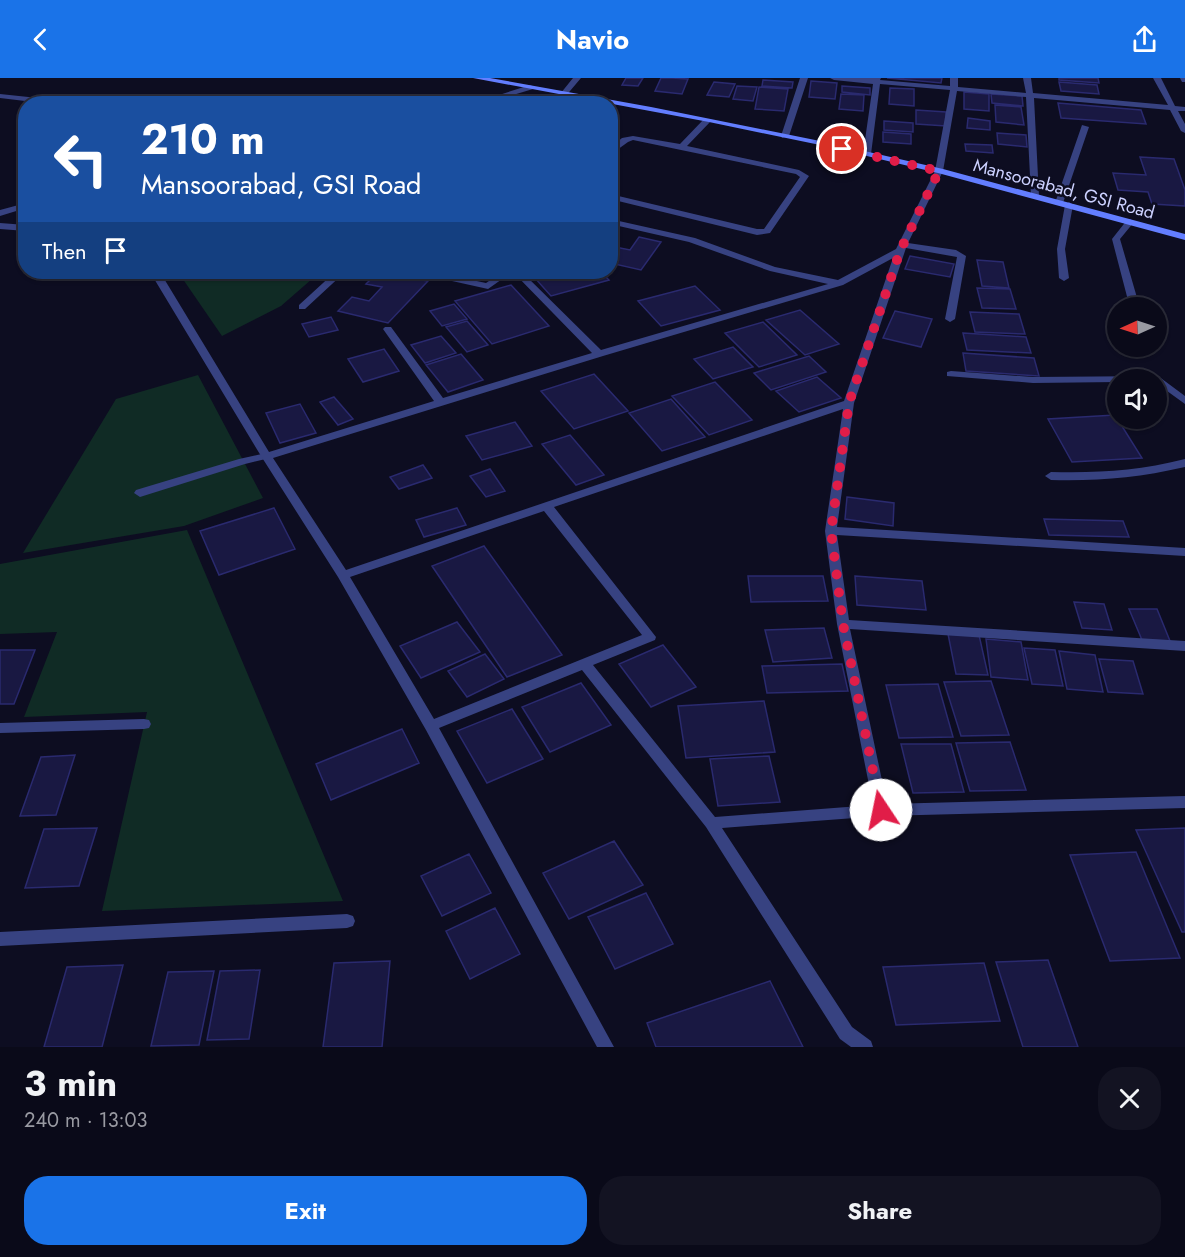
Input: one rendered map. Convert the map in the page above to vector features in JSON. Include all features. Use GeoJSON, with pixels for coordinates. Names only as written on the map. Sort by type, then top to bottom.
{"type":"FeatureCollection","features":[{"type":"Feature","properties":{"kind":"street","name":"Mansoorabad, GSI Road"},"geometry":{"type":"LineString","coordinates":[[477,78],[585,96]]}},
{"type":"Feature","properties":{"kind":"street"},"geometry":{"type":"LineString","coordinates":[[562,96],[577,78]]}},
{"type":"Feature","properties":{"kind":"street"},"geometry":{"type":"LineString","coordinates":[[784,136],[804,78]]}},
{"type":"Feature","properties":{"kind":"street"},"geometry":{"type":"LineString","coordinates":[[834,78],[1185,109]]}},
{"type":"Feature","properties":{"kind":"street"},"geometry":{"type":"LineString","coordinates":[[881,810],[843,624],[831,531],[849,403],[902,248],[939,171],[954,90],[954,78]]}},
{"type":"Feature","properties":{"kind":"street"},"geometry":{"type":"LineString","coordinates":[[1027,78],[1030,95],[1035,196]]}},
{"type":"Feature","properties":{"kind":"street"},"geometry":{"type":"LineString","coordinates":[[1157,78],[1185,131]]}},
{"type":"Feature","properties":{"kind":"street"},"geometry":{"type":"LineString","coordinates":[[867,154],[877,80]]}},
{"type":"Feature","properties":{"kind":"street"},"geometry":{"type":"LineString","coordinates":[[500,96],[530,87]]}},
{"type":"Feature","properties":{"kind":"street"},"geometry":{"type":"LineString","coordinates":[[0,96],[18,98]]}},
{"type":"Feature","properties":{"kind":"street","name":"Mansoorabad, GSI Road"},"geometry":{"type":"LineString","coordinates":[[618,103],[784,136],[939,171],[1185,237]]}},
{"type":"Feature","properties":{"kind":"street"},"geometry":{"type":"LineString","coordinates":[[682,147],[707,121]]}},
{"type":"Feature","properties":{"kind":"street"},"geometry":{"type":"LineString","coordinates":[[1059,202],[1085,127]]}},
{"type":"Feature","properties":{"kind":"street"},"geometry":{"type":"LineString","coordinates":[[618,146],[625,140],[633,138],[799,172],[805,176],[767,231],[757,232],[618,198]]}},
{"type":"Feature","properties":{"kind":"street"},"geometry":{"type":"LineString","coordinates":[[1064,278],[1061,249],[1069,205]]}},
{"type":"Feature","properties":{"kind":"street"},"geometry":{"type":"LineString","coordinates":[[0,213],[18,207]]}},
{"type":"Feature","properties":{"kind":"street"},"geometry":{"type":"LineString","coordinates":[[1130,222],[1116,239],[1132,297]]}},
{"type":"Feature","properties":{"kind":"street"},"geometry":{"type":"LineString","coordinates":[[618,223],[692,240],[772,269],[840,283]]}},
{"type":"Feature","properties":{"kind":"street"},"geometry":{"type":"LineString","coordinates":[[0,226],[18,227]]}},
{"type":"Feature","properties":{"kind":"street"},"geometry":{"type":"LineString","coordinates":[[140,493],[840,283],[902,248],[956,253],[962,256],[950,319]]}},
{"type":"Feature","properties":{"kind":"street"},"geometry":{"type":"LineString","coordinates":[[159,279],[266,456],[343,576],[431,726],[606,1047]]}},
{"type":"Feature","properties":{"kind":"street"},"geometry":{"type":"LineString","coordinates":[[302,308],[333,279]]}},
{"type":"Feature","properties":{"kind":"street"},"geometry":{"type":"LineString","coordinates":[[456,279],[488,286],[498,279]]}},
{"type":"Feature","properties":{"kind":"street"},"geometry":{"type":"LineString","coordinates":[[524,279],[598,354]]}},
{"type":"Feature","properties":{"kind":"street"},"geometry":{"type":"LineString","coordinates":[[388,329],[440,402]]}},
{"type":"Feature","properties":{"kind":"street"},"geometry":{"type":"LineString","coordinates":[[951,374],[1033,380],[1158,379],[1185,401]]}},
{"type":"Feature","properties":{"kind":"street"},"geometry":{"type":"LineString","coordinates":[[343,576],[849,403]]}},
{"type":"Feature","properties":{"kind":"street"},"geometry":{"type":"LineString","coordinates":[[1051,476],[1101,477],[1185,463]]}},
{"type":"Feature","properties":{"kind":"street"},"geometry":{"type":"LineString","coordinates":[[431,726],[650,637],[547,506]]}},
{"type":"Feature","properties":{"kind":"street"},"geometry":{"type":"LineString","coordinates":[[831,531],[1185,552]]}},
{"type":"Feature","properties":{"kind":"street"},"geometry":{"type":"LineString","coordinates":[[843,624],[1185,646]]}},
{"type":"Feature","properties":{"kind":"street"},"geometry":{"type":"LineString","coordinates":[[584,663],[711,823],[846,1033],[865,1047]]}},
{"type":"Feature","properties":{"kind":"street"},"geometry":{"type":"LineString","coordinates":[[0,728],[144,724]]}},
{"type":"Feature","properties":{"kind":"street"},"geometry":{"type":"LineString","coordinates":[[711,823],[881,810],[1185,802]]}},
{"type":"Feature","properties":{"kind":"street"},"geometry":{"type":"LineString","coordinates":[[0,939],[347,921]]}},
{"type":"Feature","properties":{"kind":"green space"},"geometry":{"type":"Polygon","coordinates":[[[183,279],[312,279],[281,306],[222,336],[183,279]]]}},
{"type":"Feature","properties":{"kind":"green space"},"geometry":{"type":"Polygon","coordinates":[[[198,375],[263,498],[184,526],[23,553],[116,399],[198,375]]]}},
{"type":"Feature","properties":{"kind":"green space"},"geometry":{"type":"Polygon","coordinates":[[[187,530],[343,901],[102,911],[147,712],[24,717],[57,632],[0,634],[0,564],[187,530]]]}},
{"type":"Feature","properties":{"kind":"building"},"geometry":{"type":"Polygon","coordinates":[[[626,78],[643,78],[638,86],[622,85],[626,78]]]}},
{"type":"Feature","properties":{"kind":"building"},"geometry":{"type":"Polygon","coordinates":[[[661,78],[688,79],[682,94],[655,91],[661,78]]]}},
{"type":"Feature","properties":{"kind":"building"},"geometry":{"type":"Polygon","coordinates":[[[887,78],[942,78],[941,83],[887,78]]]}},
{"type":"Feature","properties":{"kind":"building"},"geometry":{"type":"Polygon","coordinates":[[[1059,78],[1098,78],[1099,83],[1059,80],[1059,78]]]}},
{"type":"Feature","properties":{"kind":"building"},"geometry":{"type":"Polygon","coordinates":[[[763,80],[793,82],[792,88],[762,86],[763,80]]]}},
{"type":"Feature","properties":{"kind":"building"},"geometry":{"type":"Polygon","coordinates":[[[811,81],[837,83],[835,99],[809,97],[811,81]]]}},
{"type":"Feature","properties":{"kind":"building"},"geometry":{"type":"Polygon","coordinates":[[[714,82],[735,84],[729,97],[707,95],[714,82]]]}},
{"type":"Feature","properties":{"kind":"building"},"geometry":{"type":"Polygon","coordinates":[[[1059,82],[1097,85],[1099,94],[1061,91],[1059,82]]]}},
{"type":"Feature","properties":{"kind":"building"},"geometry":{"type":"Polygon","coordinates":[[[737,86],[757,87],[753,101],[733,99],[737,86]]]}},
{"type":"Feature","properties":{"kind":"building"},"geometry":{"type":"Polygon","coordinates":[[[842,86],[870,88],[870,95],[842,92],[842,86]]]}},
{"type":"Feature","properties":{"kind":"building"},"geometry":{"type":"Polygon","coordinates":[[[759,87],[788,89],[784,111],[755,109],[759,87]]]}},
{"type":"Feature","properties":{"kind":"building"},"geometry":{"type":"Polygon","coordinates":[[[890,88],[914,89],[914,106],[889,104],[890,88]]]}},
{"type":"Feature","properties":{"kind":"building"},"geometry":{"type":"Polygon","coordinates":[[[964,92],[989,94],[989,111],[964,109],[964,92]]]}},
{"type":"Feature","properties":{"kind":"building"},"geometry":{"type":"Polygon","coordinates":[[[841,94],[864,95],[863,111],[839,109],[841,94]]]}},
{"type":"Feature","properties":{"kind":"building"},"geometry":{"type":"Polygon","coordinates":[[[991,94],[1022,96],[1023,106],[992,103],[991,94]]]}},
{"type":"Feature","properties":{"kind":"building"},"geometry":{"type":"Polygon","coordinates":[[[1058,103],[1141,110],[1146,124],[1061,118],[1058,103]]]}},
{"type":"Feature","properties":{"kind":"building"},"geometry":{"type":"Polygon","coordinates":[[[995,105],[1021,107],[1024,125],[996,122],[995,105]]]}},
{"type":"Feature","properties":{"kind":"building"},"geometry":{"type":"Polygon","coordinates":[[[916,110],[946,112],[946,126],[916,124],[916,110]]]}},
{"type":"Feature","properties":{"kind":"building"},"geometry":{"type":"Polygon","coordinates":[[[968,118],[990,121],[990,130],[967,128],[968,118]]]}},
{"type":"Feature","properties":{"kind":"building"},"geometry":{"type":"Polygon","coordinates":[[[884,121],[913,123],[913,132],[884,130],[884,121]]]}},
{"type":"Feature","properties":{"kind":"building"},"geometry":{"type":"Polygon","coordinates":[[[883,132],[911,134],[911,144],[883,142],[883,132]]]}},
{"type":"Feature","properties":{"kind":"building"},"geometry":{"type":"Polygon","coordinates":[[[997,133],[1026,135],[1027,147],[998,144],[997,133]]]}},
{"type":"Feature","properties":{"kind":"building"},"geometry":{"type":"Polygon","coordinates":[[[965,144],[992,145],[993,153],[966,151],[965,144]]]}},
{"type":"Feature","properties":{"kind":"building"},"geometry":{"type":"Polygon","coordinates":[[[1140,157],[1174,159],[1185,190],[1185,206],[1152,204],[1148,192],[1118,190],[1113,173],[1146,175],[1140,157]]]}},
{"type":"Feature","properties":{"kind":"building"},"geometry":{"type":"Polygon","coordinates":[[[639,237],[661,242],[641,270],[618,265],[618,248],[630,250],[639,237]]]}},
{"type":"Feature","properties":{"kind":"building"},"geometry":{"type":"Polygon","coordinates":[[[910,256],[954,264],[950,277],[905,269],[910,256]]]}},
{"type":"Feature","properties":{"kind":"building"},"geometry":{"type":"Polygon","coordinates":[[[977,260],[1003,262],[1009,288],[982,286],[977,260]]]}},
{"type":"Feature","properties":{"kind":"building"},"geometry":{"type":"Polygon","coordinates":[[[371,279],[428,281],[388,323],[338,311],[352,297],[369,301],[382,287],[366,284],[371,279]]]}},
{"type":"Feature","properties":{"kind":"building"},"geometry":{"type":"Polygon","coordinates":[[[536,279],[609,280],[551,296],[536,279]]]}},
{"type":"Feature","properties":{"kind":"building"},"geometry":{"type":"Polygon","coordinates":[[[511,285],[549,326],[492,344],[455,301],[511,285]]]}},
{"type":"Feature","properties":{"kind":"building"},"geometry":{"type":"Polygon","coordinates":[[[695,286],[720,310],[661,326],[638,301],[695,286]]]}},
{"type":"Feature","properties":{"kind":"building"},"geometry":{"type":"Polygon","coordinates":[[[977,288],[1010,289],[1016,309],[982,308],[977,288]]]}},
{"type":"Feature","properties":{"kind":"building"},"geometry":{"type":"Polygon","coordinates":[[[454,304],[467,319],[442,326],[430,311],[454,304]]]}},
{"type":"Feature","properties":{"kind":"building"},"geometry":{"type":"Polygon","coordinates":[[[800,310],[839,344],[805,355],[766,320],[800,310]]]}},
{"type":"Feature","properties":{"kind":"building"},"geometry":{"type":"Polygon","coordinates":[[[895,311],[932,319],[921,347],[883,338],[895,311]]]}},
{"type":"Feature","properties":{"kind":"building"},"geometry":{"type":"Polygon","coordinates":[[[970,312],[1019,314],[1025,334],[975,332],[970,312]]]}},
{"type":"Feature","properties":{"kind":"building"},"geometry":{"type":"Polygon","coordinates":[[[331,317],[338,330],[309,337],[302,324],[331,317]]]}},
{"type":"Feature","properties":{"kind":"building"},"geometry":{"type":"Polygon","coordinates":[[[467,321],[488,345],[467,352],[446,327],[467,321]]]}},
{"type":"Feature","properties":{"kind":"building"},"geometry":{"type":"Polygon","coordinates":[[[763,322],[797,355],[759,367],[725,333],[763,322]]]}},
{"type":"Feature","properties":{"kind":"building"},"geometry":{"type":"Polygon","coordinates":[[[963,333],[1026,337],[1031,353],[967,350],[963,333]]]}},
{"type":"Feature","properties":{"kind":"building"},"geometry":{"type":"Polygon","coordinates":[[[441,336],[456,353],[425,363],[411,345],[441,336]]]}},
{"type":"Feature","properties":{"kind":"building"},"geometry":{"type":"Polygon","coordinates":[[[733,347],[753,367],[713,379],[694,359],[733,347]]]}},
{"type":"Feature","properties":{"kind":"building"},"geometry":{"type":"Polygon","coordinates":[[[384,349],[399,371],[363,382],[348,359],[384,349]]]}},
{"type":"Feature","properties":{"kind":"building"},"geometry":{"type":"Polygon","coordinates":[[[963,353],[1034,358],[1039,376],[966,371],[963,353]]]}},
{"type":"Feature","properties":{"kind":"building"},"geometry":{"type":"Polygon","coordinates":[[[461,354],[483,380],[448,392],[426,365],[461,354]]]}},
{"type":"Feature","properties":{"kind":"building"},"geometry":{"type":"Polygon","coordinates":[[[809,356],[826,372],[771,390],[754,373],[809,356]]]}},
{"type":"Feature","properties":{"kind":"building"},"geometry":{"type":"Polygon","coordinates":[[[594,374],[628,411],[574,429],[541,391],[594,374]]]}},
{"type":"Feature","properties":{"kind":"building"},"geometry":{"type":"Polygon","coordinates":[[[817,377],[841,398],[799,412],[776,391],[817,377]]]}},
{"type":"Feature","properties":{"kind":"building"},"geometry":{"type":"Polygon","coordinates":[[[715,382],[752,420],[709,435],[672,396],[715,382]]]}},
{"type":"Feature","properties":{"kind":"building"},"geometry":{"type":"Polygon","coordinates":[[[334,397],[353,419],[338,425],[320,402],[334,397]]]}},
{"type":"Feature","properties":{"kind":"building"},"geometry":{"type":"Polygon","coordinates":[[[671,399],[705,437],[662,451],[629,413],[671,399]]]}},
{"type":"Feature","properties":{"kind":"building"},"geometry":{"type":"Polygon","coordinates":[[[300,404],[316,433],[280,443],[266,413],[300,404]]]}},
{"type":"Feature","properties":{"kind":"building"},"geometry":{"type":"Polygon","coordinates":[[[1107,415],[1107,429],[1124,429],[1142,458],[1072,462],[1048,419],[1107,415]]]}},
{"type":"Feature","properties":{"kind":"building"},"geometry":{"type":"Polygon","coordinates":[[[515,422],[532,446],[482,460],[466,436],[515,422]]]}},
{"type":"Feature","properties":{"kind":"building"},"geometry":{"type":"Polygon","coordinates":[[[570,435],[604,475],[576,485],[542,444],[570,435]]]}},
{"type":"Feature","properties":{"kind":"building"},"geometry":{"type":"Polygon","coordinates":[[[423,465],[432,478],[399,489],[390,477],[423,465]]]}},
{"type":"Feature","properties":{"kind":"building"},"geometry":{"type":"Polygon","coordinates":[[[490,469],[505,491],[486,497],[470,476],[490,469]]]}},
{"type":"Feature","properties":{"kind":"building"},"geometry":{"type":"Polygon","coordinates":[[[847,497],[894,503],[893,526],[845,519],[847,497]]]}},
{"type":"Feature","properties":{"kind":"building"},"geometry":{"type":"Polygon","coordinates":[[[274,508],[295,549],[219,575],[200,531],[274,508]]]}},
{"type":"Feature","properties":{"kind":"building"},"geometry":{"type":"Polygon","coordinates":[[[457,508],[466,525],[424,537],[416,520],[457,508]]]}},
{"type":"Feature","properties":{"kind":"building"},"geometry":{"type":"Polygon","coordinates":[[[1044,519],[1123,521],[1129,537],[1049,535],[1044,519]]]}},
{"type":"Feature","properties":{"kind":"building"},"geometry":{"type":"Polygon","coordinates":[[[484,546],[562,655],[507,677],[432,566],[484,546]]]}},
{"type":"Feature","properties":{"kind":"building"},"geometry":{"type":"Polygon","coordinates":[[[748,576],[823,576],[828,601],[751,602],[748,576]]]}},
{"type":"Feature","properties":{"kind":"building"},"geometry":{"type":"Polygon","coordinates":[[[855,576],[922,581],[926,610],[857,605],[855,576]]]}},
{"type":"Feature","properties":{"kind":"building"},"geometry":{"type":"Polygon","coordinates":[[[1074,602],[1104,604],[1112,630],[1082,628],[1074,602]]]}},
{"type":"Feature","properties":{"kind":"building"},"geometry":{"type":"Polygon","coordinates":[[[1129,609],[1157,609],[1170,641],[1142,640],[1129,609]]]}},
{"type":"Feature","properties":{"kind":"building"},"geometry":{"type":"Polygon","coordinates":[[[457,622],[480,652],[421,678],[400,646],[457,622]]]}},
{"type":"Feature","properties":{"kind":"building"},"geometry":{"type":"Polygon","coordinates":[[[824,628],[832,658],[773,662],[765,630],[824,628]]]}},
{"type":"Feature","properties":{"kind":"building"},"geometry":{"type":"Polygon","coordinates":[[[948,634],[979,635],[988,675],[956,674],[948,634]]]}},
{"type":"Feature","properties":{"kind":"building"},"geometry":{"type":"Polygon","coordinates":[[[986,639],[1021,642],[1028,680],[991,677],[986,639]]]}},
{"type":"Feature","properties":{"kind":"building"},"geometry":{"type":"Polygon","coordinates":[[[663,645],[696,687],[651,707],[619,664],[663,645]]]}},
{"type":"Feature","properties":{"kind":"building"},"geometry":{"type":"Polygon","coordinates":[[[1024,648],[1055,650],[1063,686],[1032,684],[1024,648]]]}},
{"type":"Feature","properties":{"kind":"building"},"geometry":{"type":"Polygon","coordinates":[[[0,650],[35,650],[14,704],[0,704],[0,650]]]}},
{"type":"Feature","properties":{"kind":"building"},"geometry":{"type":"Polygon","coordinates":[[[1059,651],[1095,655],[1103,692],[1067,689],[1059,651]]]}},
{"type":"Feature","properties":{"kind":"building"},"geometry":{"type":"Polygon","coordinates":[[[485,654],[504,679],[467,697],[448,671],[485,654]]]}},
{"type":"Feature","properties":{"kind":"building"},"geometry":{"type":"Polygon","coordinates":[[[1099,659],[1133,661],[1143,694],[1108,692],[1099,659]]]}},
{"type":"Feature","properties":{"kind":"building"},"geometry":{"type":"Polygon","coordinates":[[[842,664],[848,691],[767,693],[762,666],[842,664]]]}},
{"type":"Feature","properties":{"kind":"building"},"geometry":{"type":"Polygon","coordinates":[[[991,681],[1009,735],[961,736],[944,682],[991,681]]]}},
{"type":"Feature","properties":{"kind":"building"},"geometry":{"type":"Polygon","coordinates":[[[581,683],[611,725],[550,752],[522,707],[581,683]]]}},
{"type":"Feature","properties":{"kind":"building"},"geometry":{"type":"Polygon","coordinates":[[[938,684],[953,737],[899,738],[886,685],[938,684]]]}},
{"type":"Feature","properties":{"kind":"building"},"geometry":{"type":"Polygon","coordinates":[[[764,701],[775,752],[686,758],[678,706],[764,701]]]}},
{"type":"Feature","properties":{"kind":"building"},"geometry":{"type":"Polygon","coordinates":[[[512,709],[543,759],[487,783],[457,731],[512,709]]]}},
{"type":"Feature","properties":{"kind":"building"},"geometry":{"type":"Polygon","coordinates":[[[402,729],[419,763],[331,800],[316,764],[402,729]]]}},
{"type":"Feature","properties":{"kind":"building"},"geometry":{"type":"Polygon","coordinates":[[[1010,742],[1026,790],[970,791],[956,743],[1010,742]]]}},
{"type":"Feature","properties":{"kind":"building"},"geometry":{"type":"Polygon","coordinates":[[[901,744],[951,744],[964,792],[913,793],[901,744]]]}},
{"type":"Feature","properties":{"kind":"building"},"geometry":{"type":"Polygon","coordinates":[[[75,755],[56,815],[20,816],[41,757],[75,755]]]}},
{"type":"Feature","properties":{"kind":"building"},"geometry":{"type":"Polygon","coordinates":[[[769,756],[780,802],[718,806],[710,759],[769,756]]]}},
{"type":"Feature","properties":{"kind":"building"},"geometry":{"type":"Polygon","coordinates":[[[97,828],[79,886],[25,888],[44,829],[97,828]]]}},
{"type":"Feature","properties":{"kind":"building"},"geometry":{"type":"Polygon","coordinates":[[[1185,828],[1185,932],[1182,932],[1136,830],[1185,828]]]}},
{"type":"Feature","properties":{"kind":"building"},"geometry":{"type":"Polygon","coordinates":[[[614,841],[643,885],[569,919],[543,873],[614,841]]]}},
{"type":"Feature","properties":{"kind":"building"},"geometry":{"type":"Polygon","coordinates":[[[1136,852],[1180,958],[1110,961],[1070,855],[1136,852]]]}},
{"type":"Feature","properties":{"kind":"building"},"geometry":{"type":"Polygon","coordinates":[[[469,854],[491,893],[442,916],[421,876],[469,854]]]}},
{"type":"Feature","properties":{"kind":"building"},"geometry":{"type":"Polygon","coordinates":[[[646,893],[673,944],[615,969],[588,917],[646,893]]]}},
{"type":"Feature","properties":{"kind":"building"},"geometry":{"type":"Polygon","coordinates":[[[495,908],[520,954],[470,979],[446,931],[495,908]]]}},
{"type":"Feature","properties":{"kind":"building"},"geometry":{"type":"Polygon","coordinates":[[[1048,960],[1078,1047],[1023,1047],[996,962],[1048,960]]]}},
{"type":"Feature","properties":{"kind":"building"},"geometry":{"type":"Polygon","coordinates":[[[390,961],[382,1047],[323,1047],[334,963],[390,961]]]}},
{"type":"Feature","properties":{"kind":"building"},"geometry":{"type":"Polygon","coordinates":[[[984,963],[1000,1021],[896,1025],[883,967],[984,963]]]}},
{"type":"Feature","properties":{"kind":"building"},"geometry":{"type":"Polygon","coordinates":[[[123,965],[102,1047],[44,1047],[67,967],[123,965]]]}},
{"type":"Feature","properties":{"kind":"building"},"geometry":{"type":"Polygon","coordinates":[[[260,970],[249,1039],[207,1040],[220,971],[260,970]]]}},
{"type":"Feature","properties":{"kind":"building"},"geometry":{"type":"Polygon","coordinates":[[[214,971],[199,1045],[151,1046],[168,972],[214,971]]]}},
{"type":"Feature","properties":{"kind":"building"},"geometry":{"type":"Polygon","coordinates":[[[770,981],[803,1047],[656,1047],[647,1023],[770,981]]]}},
{"type":"Feature","properties":{"kind":"route"},"geometry":{"type":"LineString","coordinates":[[842,149],[939,171],[900,251],[849,403],[831,531],[843,624],[881,810]]}}]}
